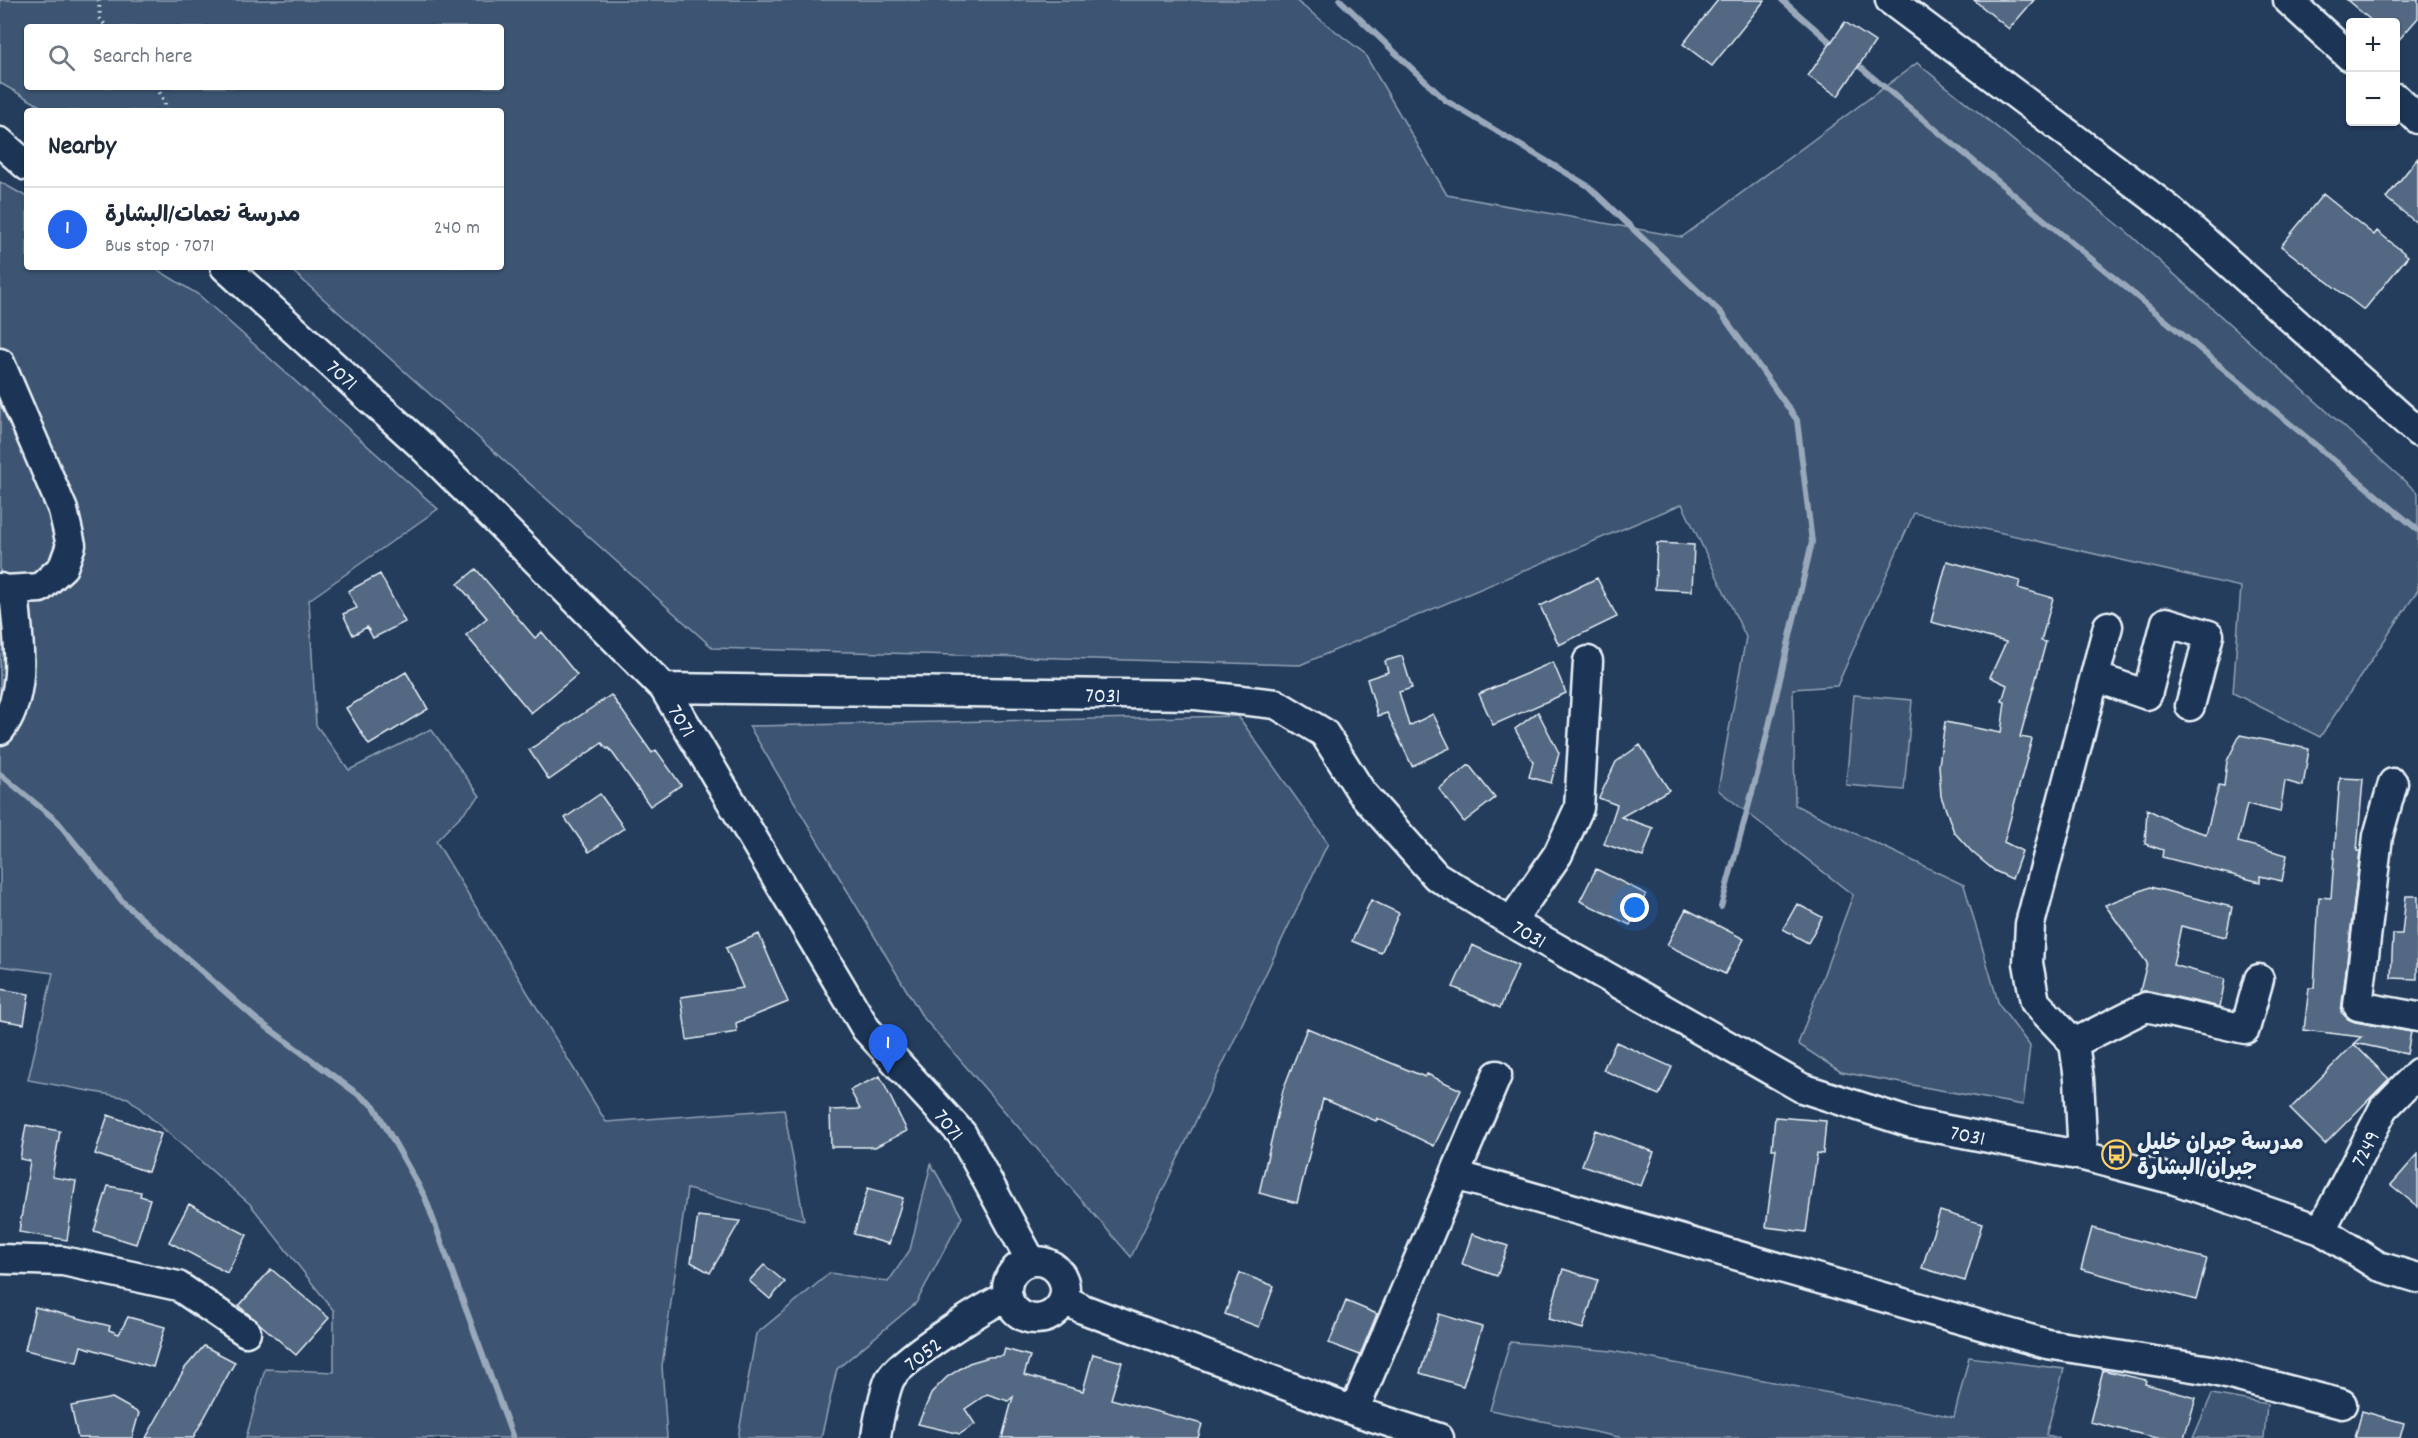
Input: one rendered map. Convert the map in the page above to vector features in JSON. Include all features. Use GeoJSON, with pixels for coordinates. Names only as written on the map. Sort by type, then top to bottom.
{"type":"FeatureCollection","features":[{"type":"Feature","properties":{"kind":"street"},"geometry":{"type":"LineString","coordinates":[[1890,0],[2170,210],[2418,432]]}},
{"type":"Feature","properties":{"kind":"street"},"geometry":{"type":"LineString","coordinates":[[2288,0],[2346,53]]}},
{"type":"Feature","properties":{"kind":"street"},"geometry":{"type":"LineString","coordinates":[[2400,102],[2418,119]]}},
{"type":"Feature","properties":{"kind":"street"},"geometry":{"type":"LineString","coordinates":[[0,142],[24,163]]}},
{"type":"Feature","properties":{"kind":"street","name":"7071"},"geometry":{"type":"LineString","coordinates":[[228,270],[422,446],[664,688],[867,1029],[962,1134],[1031,1261]]}},
{"type":"Feature","properties":{"kind":"street"},"geometry":{"type":"LineString","coordinates":[[0,363],[63,510],[70,544],[63,567],[40,588],[7,589],[20,681],[9,718],[0,730]]}},
{"type":"Feature","properties":{"kind":"street"},"geometry":{"type":"LineString","coordinates":[[2095,677],[2147,695],[2166,622],[2209,635],[2190,706]]}},
{"type":"Feature","properties":{"kind":"street"},"geometry":{"type":"LineString","coordinates":[[2083,1156],[2079,1078],[2074,1043],[2035,1002],[2028,963],[2030,924],[2108,626]]}},
{"type":"Feature","properties":{"kind":"street"},"geometry":{"type":"LineString","coordinates":[[1511,922],[1558,854],[1579,808],[1588,661]]}},
{"type":"Feature","properties":{"kind":"street","name":"7031"},"geometry":{"type":"LineString","coordinates":[[664,688],[1196,695],[1276,704],[1324,733],[1362,793],[1436,876],[1511,922],[1802,1088],[1911,1123],[2083,1156],[2175,1180],[2321,1230],[2378,1266],[2418,1278]]}},
{"type":"Feature","properties":{"kind":"street"},"geometry":{"type":"LineString","coordinates":[[2393,783],[2378,836],[2358,1006],[2418,1017]]}},
{"type":"Feature","properties":{"kind":"street"},"geometry":{"type":"LineString","coordinates":[[2074,1043],[2146,1007],[2245,1029],[2259,979]]}},
{"type":"Feature","properties":{"kind":"street","name":"7249"},"geometry":{"type":"LineString","coordinates":[[2321,1230],[2384,1108],[2418,1073]]}},
{"type":"Feature","properties":{"kind":"street"},"geometry":{"type":"LineString","coordinates":[[1354,1411],[1497,1075]]}},
{"type":"Feature","properties":{"kind":"street"},"geometry":{"type":"LineString","coordinates":[[1455,1174],[2047,1344],[2211,1370],[2342,1404]]}},
{"type":"Feature","properties":{"kind":"street"},"geometry":{"type":"LineString","coordinates":[[0,1259],[63,1261],[178,1286],[246,1332]]}},
{"type":"Feature","properties":{"kind":"street"},"geometry":{"type":"LineString","coordinates":[[1031,1261],[1040,1261],[1057,1269],[1066,1289],[1064,1299],[1053,1314],[1036,1319],[1018,1313],[1007,1297],[1007,1282],[1012,1273],[1021,1264],[1031,1261]]}},
{"type":"Feature","properties":{"kind":"street","name":"7052"},"geometry":{"type":"LineString","coordinates":[[876,1438],[890,1378],[919,1352],[991,1304],[1007,1297]]}},
{"type":"Feature","properties":{"kind":"street"},"geometry":{"type":"LineString","coordinates":[[1064,1299],[1083,1309],[1354,1411],[1439,1438]]}},
{"type":"Feature","properties":{"kind":"path"},"geometry":{"type":"LineString","coordinates":[[99,0],[100,19],[104,24]]}},
{"type":"Feature","properties":{"kind":"path"},"geometry":{"type":"LineString","coordinates":[[158,90],[167,108]]}},
{"type":"Feature","properties":{"kind":"shaded area"},"geometry":{"type":"Polygon","coordinates":[[[0,0],[1295,0],[1364,53],[1447,195],[1682,237],[1917,63],[2126,231],[2418,493],[2418,590],[2320,737],[2233,693],[2241,587],[1914,513],[1837,686],[1793,689],[1795,805],[1964,885],[1999,1005],[2030,1046],[2023,1105],[1841,1072],[1798,1044],[1853,895],[1718,790],[1746,637],[1682,504],[1300,665],[713,648],[291,270],[504,270],[504,108],[44,108],[0,83],[0,0]]]}},
{"type":"Feature","properties":{"kind":"shaded area"},"geometry":{"type":"Polygon","coordinates":[[[0,182],[24,195],[24,270],[158,270],[199,295],[438,509],[309,600],[316,725],[349,770],[431,729],[480,796],[436,841],[606,1122],[784,1109],[804,1220],[687,1189],[662,1366],[667,1438],[246,1438],[265,1369],[334,1372],[334,1311],[250,1204],[128,1098],[28,1080],[53,973],[0,966],[0,182]]]}},
{"type":"Feature","properties":{"kind":"shaded area"},"geometry":{"type":"Polygon","coordinates":[[[1854,695],[1912,700],[1904,790],[1846,785],[1854,695]]]}},
{"type":"Feature","properties":{"kind":"shaded area"},"geometry":{"type":"Polygon","coordinates":[[[1238,716],[1328,843],[1131,1257],[922,1016],[749,726],[1238,716]]]}},
{"type":"Feature","properties":{"kind":"shaded area"},"geometry":{"type":"Polygon","coordinates":[[[931,1164],[962,1217],[916,1303],[837,1369],[821,1438],[738,1438],[756,1334],[830,1273],[888,1282],[910,1250],[931,1164]]]}},
{"type":"Feature","properties":{"kind":"shaded area"},"geometry":{"type":"Polygon","coordinates":[[[1510,1342],[1612,1351],[1954,1417],[1969,1357],[2064,1369],[2046,1435],[2060,1438],[1623,1438],[1490,1410],[1510,1342]]]}},
{"type":"Feature","properties":{"kind":"shaded area"},"geometry":{"type":"Polygon","coordinates":[[[2212,1394],[2267,1404],[2264,1438],[2193,1438],[2212,1394]]]}},
{"type":"Feature","properties":{"kind":"building"},"geometry":{"type":"Polygon","coordinates":[[[1718,0],[1765,0],[1712,66],[1683,44],[1718,0]]]}},
{"type":"Feature","properties":{"kind":"building"},"geometry":{"type":"Polygon","coordinates":[[[1974,0],[2034,0],[2009,29],[1974,0]]]}},
{"type":"Feature","properties":{"kind":"building"},"geometry":{"type":"Polygon","coordinates":[[[2347,0],[2418,0],[2418,18],[2400,38],[2400,18],[2368,18],[2347,0]]]}},
{"type":"Feature","properties":{"kind":"building"},"geometry":{"type":"Polygon","coordinates":[[[1845,22],[1875,42],[1838,96],[1808,76],[1845,22]]]}},
{"type":"Feature","properties":{"kind":"building"},"geometry":{"type":"Polygon","coordinates":[[[2418,158],[2418,224],[2386,198],[2418,158]]]}},
{"type":"Feature","properties":{"kind":"building"},"geometry":{"type":"Polygon","coordinates":[[[2323,194],[2374,235],[2377,231],[2408,256],[2364,310],[2281,246],[2323,194]]]}},
{"type":"Feature","properties":{"kind":"building"},"geometry":{"type":"Polygon","coordinates":[[[1657,543],[1694,545],[1692,591],[1655,589],[1657,543]]]}},
{"type":"Feature","properties":{"kind":"building"},"geometry":{"type":"Polygon","coordinates":[[[1947,561],[2020,581],[2018,588],[2053,598],[2041,641],[2046,642],[2020,737],[2032,739],[2004,842],[2022,851],[2012,879],[1995,871],[1972,852],[1954,832],[1941,796],[1939,765],[1945,722],[2001,733],[2005,702],[2002,701],[2007,685],[1990,677],[2006,642],[1931,622],[1947,561]]]}},
{"type":"Feature","properties":{"kind":"building"},"geometry":{"type":"Polygon","coordinates":[[[476,569],[535,638],[542,632],[577,675],[531,713],[466,635],[487,618],[458,584],[476,569]]]}},
{"type":"Feature","properties":{"kind":"building"},"geometry":{"type":"Polygon","coordinates":[[[380,574],[405,622],[373,638],[367,627],[353,635],[343,614],[357,608],[348,591],[380,574]]]}},
{"type":"Feature","properties":{"kind":"building"},"geometry":{"type":"Polygon","coordinates":[[[1597,578],[1617,617],[1559,645],[1540,606],[1597,578]]]}},
{"type":"Feature","properties":{"kind":"building"},"geometry":{"type":"Polygon","coordinates":[[[1402,656],[1412,688],[1399,692],[1409,726],[1433,714],[1450,748],[1412,766],[1387,713],[1378,716],[1367,679],[1388,672],[1385,661],[1402,656]]]}},
{"type":"Feature","properties":{"kind":"building"},"geometry":{"type":"Polygon","coordinates":[[[1553,662],[1566,693],[1493,725],[1479,694],[1553,662]]]}},
{"type":"Feature","properties":{"kind":"building"},"geometry":{"type":"Polygon","coordinates":[[[406,672],[428,709],[369,745],[346,708],[406,672]]]}},
{"type":"Feature","properties":{"kind":"building"},"geometry":{"type":"Polygon","coordinates":[[[611,695],[652,753],[656,750],[681,785],[650,806],[609,748],[607,749],[602,743],[549,780],[529,750],[611,695]]]}},
{"type":"Feature","properties":{"kind":"building"},"geometry":{"type":"Polygon","coordinates":[[[1538,712],[1559,753],[1551,783],[1529,777],[1533,762],[1515,729],[1538,712]]]}},
{"type":"Feature","properties":{"kind":"building"},"geometry":{"type":"Polygon","coordinates":[[[2240,735],[2309,749],[2303,786],[2285,781],[2280,812],[2247,804],[2238,842],[2287,855],[2282,881],[2260,876],[2260,882],[2162,857],[2163,850],[2145,844],[2147,809],[2180,826],[2206,834],[2219,785],[2224,786],[2227,761],[2240,735]]]}},
{"type":"Feature","properties":{"kind":"building"},"geometry":{"type":"Polygon","coordinates":[[[1640,745],[1669,790],[1621,817],[1653,828],[1643,857],[1604,844],[1617,805],[1599,798],[1616,762],[1640,745]]]}},
{"type":"Feature","properties":{"kind":"building"},"geometry":{"type":"Polygon","coordinates":[[[1469,765],[1495,798],[1464,822],[1439,789],[1469,765]]]}},
{"type":"Feature","properties":{"kind":"building"},"geometry":{"type":"Polygon","coordinates":[[[2340,778],[2363,779],[2357,851],[2360,851],[2341,1012],[2355,1022],[2411,1032],[2407,1054],[2355,1043],[2362,1037],[2304,1030],[2309,988],[2314,988],[2319,897],[2331,898],[2340,778]]]}},
{"type":"Feature","properties":{"kind":"building"},"geometry":{"type":"Polygon","coordinates":[[[600,794],[624,828],[589,852],[565,818],[600,794]]]}},
{"type":"Feature","properties":{"kind":"building"},"geometry":{"type":"Polygon","coordinates":[[[1596,869],[1646,894],[1630,925],[1580,901],[1596,869]]]}},
{"type":"Feature","properties":{"kind":"building"},"geometry":{"type":"Polygon","coordinates":[[[2150,887],[2232,907],[2226,937],[2181,926],[2173,965],[2225,979],[2220,1007],[2150,991],[2140,991],[2147,963],[2105,905],[2150,887]]]}},
{"type":"Feature","properties":{"kind":"building"},"geometry":{"type":"Polygon","coordinates":[[[2406,896],[2418,896],[2417,979],[2391,978],[2393,934],[2402,934],[2406,896]]]}},
{"type":"Feature","properties":{"kind":"building"},"geometry":{"type":"Polygon","coordinates":[[[1371,900],[1399,913],[1381,953],[1352,941],[1371,900]]]}},
{"type":"Feature","properties":{"kind":"building"},"geometry":{"type":"Polygon","coordinates":[[[1797,904],[1822,917],[1808,943],[1783,929],[1797,904]]]}},
{"type":"Feature","properties":{"kind":"building"},"geometry":{"type":"Polygon","coordinates":[[[1686,909],[1744,939],[1725,974],[1667,945],[1686,909]]]}},
{"type":"Feature","properties":{"kind":"building"},"geometry":{"type":"Polygon","coordinates":[[[759,934],[788,1002],[736,1023],[737,1032],[687,1040],[681,997],[743,988],[726,948],[759,934]]]}},
{"type":"Feature","properties":{"kind":"building"},"geometry":{"type":"Polygon","coordinates":[[[1472,945],[1518,966],[1500,1008],[1453,987],[1472,945]]]}},
{"type":"Feature","properties":{"kind":"building"},"geometry":{"type":"Polygon","coordinates":[[[0,989],[29,994],[24,1024],[0,1020],[0,989]]]}},
{"type":"Feature","properties":{"kind":"building"},"geometry":{"type":"Polygon","coordinates":[[[1307,1028],[1425,1077],[1427,1074],[1461,1090],[1434,1146],[1377,1118],[1376,1121],[1323,1099],[1297,1203],[1259,1193],[1283,1090],[1307,1028]]]}},
{"type":"Feature","properties":{"kind":"building"},"geometry":{"type":"Polygon","coordinates":[[[1616,1042],[1672,1067],[1659,1095],[1603,1070],[1616,1042]]]}},
{"type":"Feature","properties":{"kind":"building"},"geometry":{"type":"Polygon","coordinates":[[[2354,1044],[2389,1079],[2325,1144],[2290,1109],[2354,1044]]]}},
{"type":"Feature","properties":{"kind":"building"},"geometry":{"type":"Polygon","coordinates":[[[880,1076],[907,1131],[875,1147],[831,1147],[830,1110],[860,1109],[850,1090],[880,1076]]]}},
{"type":"Feature","properties":{"kind":"building"},"geometry":{"type":"Polygon","coordinates":[[[108,1115],[161,1134],[148,1172],[95,1154],[108,1115]]]}},
{"type":"Feature","properties":{"kind":"building"},"geometry":{"type":"Polygon","coordinates":[[[1775,1117],[1826,1121],[1823,1154],[1817,1153],[1806,1232],[1766,1227],[1776,1149],[1772,1149],[1775,1117]]]}},
{"type":"Feature","properties":{"kind":"building"},"geometry":{"type":"Polygon","coordinates":[[[26,1125],[60,1131],[52,1177],[76,1181],[67,1240],[19,1232],[30,1161],[20,1159],[26,1125]]]}},
{"type":"Feature","properties":{"kind":"building"},"geometry":{"type":"Polygon","coordinates":[[[1595,1130],[1654,1152],[1641,1186],[1582,1165],[1595,1130]]]}},
{"type":"Feature","properties":{"kind":"building"},"geometry":{"type":"Polygon","coordinates":[[[2418,1154],[2418,1207],[2391,1185],[2418,1154]]]}},
{"type":"Feature","properties":{"kind":"building"},"geometry":{"type":"Polygon","coordinates":[[[108,1186],[141,1192],[140,1196],[150,1199],[136,1244],[94,1231],[108,1186]]]}},
{"type":"Feature","properties":{"kind":"building"},"geometry":{"type":"Polygon","coordinates":[[[868,1188],[903,1198],[889,1244],[854,1234],[868,1188]]]}},
{"type":"Feature","properties":{"kind":"building"},"geometry":{"type":"Polygon","coordinates":[[[189,1204],[247,1235],[227,1273],[169,1242],[189,1204]]]}},
{"type":"Feature","properties":{"kind":"building"},"geometry":{"type":"Polygon","coordinates":[[[1940,1211],[1982,1224],[1965,1281],[1922,1268],[1940,1211]]]}},
{"type":"Feature","properties":{"kind":"building"},"geometry":{"type":"Polygon","coordinates":[[[698,1216],[740,1221],[710,1273],[691,1262],[698,1216]]]}},
{"type":"Feature","properties":{"kind":"building"},"geometry":{"type":"Polygon","coordinates":[[[2092,1228],[2207,1259],[2196,1300],[2081,1269],[2092,1228]]]}},
{"type":"Feature","properties":{"kind":"building"},"geometry":{"type":"Polygon","coordinates":[[[1472,1234],[1508,1246],[1497,1276],[1462,1264],[1472,1234]]]}},
{"type":"Feature","properties":{"kind":"building"},"geometry":{"type":"Polygon","coordinates":[[[764,1265],[785,1282],[770,1299],[749,1281],[764,1265]]]}},
{"type":"Feature","properties":{"kind":"building"},"geometry":{"type":"Polygon","coordinates":[[[271,1269],[329,1318],[296,1355],[239,1306],[271,1269]]]}},
{"type":"Feature","properties":{"kind":"building"},"geometry":{"type":"Polygon","coordinates":[[[1563,1269],[1598,1280],[1583,1329],[1548,1319],[1563,1269]]]}},
{"type":"Feature","properties":{"kind":"building"},"geometry":{"type":"Polygon","coordinates":[[[1240,1273],[1274,1286],[1259,1327],[1225,1314],[1240,1273]]]}},
{"type":"Feature","properties":{"kind":"building"},"geometry":{"type":"Polygon","coordinates":[[[1346,1301],[1377,1314],[1360,1355],[1329,1343],[1346,1301]]]}},
{"type":"Feature","properties":{"kind":"building"},"geometry":{"type":"Polygon","coordinates":[[[35,1307],[110,1326],[109,1330],[119,1334],[128,1317],[165,1327],[153,1367],[81,1346],[77,1362],[25,1350],[35,1307]]]}},
{"type":"Feature","properties":{"kind":"building"},"geometry":{"type":"Polygon","coordinates":[[[1439,1314],[1482,1327],[1463,1386],[1420,1373],[1439,1314]]]}},
{"type":"Feature","properties":{"kind":"building"},"geometry":{"type":"Polygon","coordinates":[[[204,1346],[235,1362],[193,1438],[146,1438],[185,1368],[204,1346]]]}},
{"type":"Feature","properties":{"kind":"building"},"geometry":{"type":"Polygon","coordinates":[[[1005,1349],[1030,1356],[1024,1375],[1083,1391],[1093,1354],[1122,1362],[1111,1399],[1202,1424],[1198,1438],[1002,1438],[1013,1397],[1008,1401],[987,1394],[965,1409],[975,1424],[960,1434],[918,1424],[932,1392],[947,1377],[969,1363],[989,1357],[1003,1356],[1005,1349]]]}},
{"type":"Feature","properties":{"kind":"building"},"geometry":{"type":"Polygon","coordinates":[[[2103,1370],[2146,1380],[2145,1384],[2196,1398],[2184,1438],[2157,1438],[2090,1422],[2103,1370]]]}},
{"type":"Feature","properties":{"kind":"building"},"geometry":{"type":"Polygon","coordinates":[[[112,1398],[139,1413],[132,1438],[78,1438],[71,1406],[112,1398]]]}},
{"type":"Feature","properties":{"kind":"building"},"geometry":{"type":"Polygon","coordinates":[[[2362,1411],[2404,1423],[2400,1438],[2355,1438],[2362,1411]]]}},
{"type":"Feature","properties":{"kind":"waterway"},"geometry":{"type":"LineString","coordinates":[[1340,0],[1445,100],[1588,186],[1721,313],[1797,420],[1812,542],[1761,760],[1721,907]]}},
{"type":"Feature","properties":{"kind":"waterway"},"geometry":{"type":"LineString","coordinates":[[1782,0],[1836,47]]}},
{"type":"Feature","properties":{"kind":"waterway"},"geometry":{"type":"LineString","coordinates":[[1853,61],[2418,530]]}},
{"type":"Feature","properties":{"kind":"waterway"},"geometry":{"type":"LineString","coordinates":[[0,774],[57,821],[123,902],[256,1019],[374,1106],[425,1197],[513,1438]]}},
{"type":"Feature","properties":{"kind":"place","name":"مدرسة نعمات/البشارة"},"geometry":{"type":"Point","coordinates":[888,1074]}},
{"type":"Feature","properties":{"kind":"place","name":"مدرسة جبران خليل جبران/البشارة"},"geometry":{"type":"Point","coordinates":[2116,1154]}}]}
